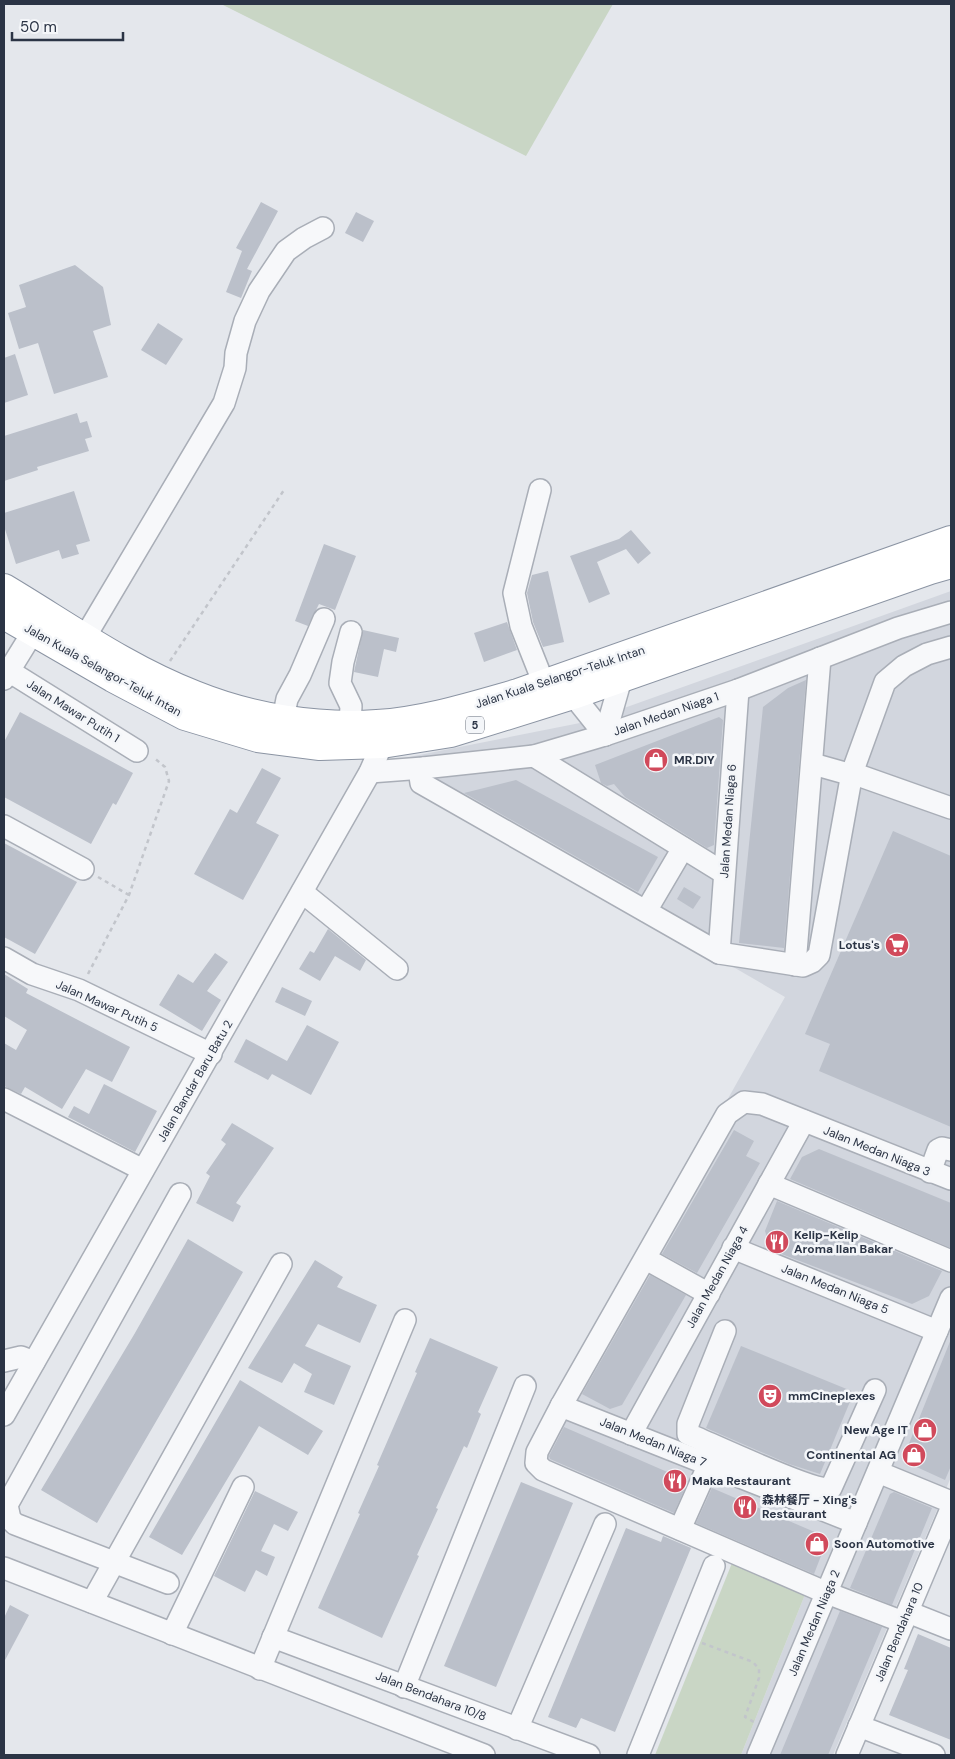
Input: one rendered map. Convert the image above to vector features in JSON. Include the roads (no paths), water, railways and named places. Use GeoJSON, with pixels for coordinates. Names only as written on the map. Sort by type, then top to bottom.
{"type":"FeatureCollection","features":[{"type":"Feature","properties":{"kind":"highway","name":"Jalan Kuala Selangor-Teluk Intan"},"geometry":{"type":"LineString","coordinates":[[4,615],[39,622],[85,637],[125,661],[195,696],[261,716],[321,724],[378,724],[446,714],[544,684],[951,540]]}},
{"type":"Feature","properties":{"kind":"highway","name":"Jalan Kuala Selangor-Teluk Intan"},"geometry":{"type":"LineString","coordinates":[[4,588],[39,622],[186,716],[258,738],[320,746],[382,744],[451,732],[621,679],[951,564]]}},
{"type":"Feature","properties":{"kind":"street"},"geometry":{"type":"LineString","coordinates":[[85,637],[224,403],[235,368],[236,353],[245,320],[259,290],[286,251],[304,238],[323,228]]}},
{"type":"Feature","properties":{"kind":"street"},"geometry":{"type":"LineString","coordinates":[[540,490],[514,593],[521,626],[544,684]]}},
{"type":"Feature","properties":{"kind":"street","name":"Jalan Medan Niaga 1"},"geometry":{"type":"LineString","coordinates":[[370,772],[534,756],[605,735],[738,690],[898,628],[951,612]]}},
{"type":"Feature","properties":{"kind":"street"},"geometry":{"type":"LineString","coordinates":[[283,719],[287,699],[300,675],[324,618]]}},
{"type":"Feature","properties":{"kind":"street"},"geometry":{"type":"LineString","coordinates":[[5,673],[39,622]]}},
{"type":"Feature","properties":{"kind":"street"},"geometry":{"type":"LineString","coordinates":[[350,724],[352,706],[340,683],[351,632]]}},
{"type":"Feature","properties":{"kind":"street"},"geometry":{"type":"LineString","coordinates":[[423,768],[420,776],[421,783],[718,953],[803,966],[812,962],[820,955],[852,773],[885,682],[904,666],[927,654],[951,647]]}},
{"type":"Feature","properties":{"kind":"street"},"geometry":{"type":"LineString","coordinates":[[795,965],[820,658]]}},
{"type":"Feature","properties":{"kind":"street","name":"Jalan Mawar Putih 1"},"geometry":{"type":"LineString","coordinates":[[5,673],[136,751]]}},
{"type":"Feature","properties":{"kind":"street"},"geometry":{"type":"LineString","coordinates":[[605,735],[621,679]]}},
{"type":"Feature","properties":{"kind":"street","name":"Jalan Medan Niaga 6"},"geometry":{"type":"LineString","coordinates":[[718,953],[738,690]]}},
{"type":"Feature","properties":{"kind":"street"},"geometry":{"type":"LineString","coordinates":[[573,695],[605,735]]}},
{"type":"Feature","properties":{"kind":"street","name":"Jalan Bandar Baru Batu 2"},"geometry":{"type":"LineString","coordinates":[[4,1415],[370,772],[382,744]]}},
{"type":"Feature","properties":{"kind":"street"},"geometry":{"type":"LineString","coordinates":[[534,756],[724,873]]}},
{"type":"Feature","properties":{"kind":"street"},"geometry":{"type":"LineString","coordinates":[[813,760],[845,774],[852,773],[951,808]]}},
{"type":"Feature","properties":{"kind":"street"},"geometry":{"type":"LineString","coordinates":[[4,826],[83,869]]}},
{"type":"Feature","properties":{"kind":"street"},"geometry":{"type":"LineString","coordinates":[[646,911],[683,848]]}},
{"type":"Feature","properties":{"kind":"street"},"geometry":{"type":"LineString","coordinates":[[302,892],[397,970]]}},
{"type":"Feature","properties":{"kind":"street","name":"Jalan Mawar Putih 5"},"geometry":{"type":"LineString","coordinates":[[4,958],[32,974],[79,990],[211,1054]]}},
{"type":"Feature","properties":{"kind":"street"},"geometry":{"type":"LineString","coordinates":[[4,1099],[143,1170]]}},
{"type":"Feature","properties":{"kind":"street","name":"Jalan Medan Niaga 3"},"geometry":{"type":"LineString","coordinates":[[646,1259],[727,1114],[744,1102],[762,1104],[951,1179]]}},
{"type":"Feature","properties":{"kind":"street","name":"Jalan Medan Niaga 4"},"geometry":{"type":"LineString","coordinates":[[631,1434],[804,1121]]}},
{"type":"Feature","properties":{"kind":"street"},"geometry":{"type":"LineString","coordinates":[[930,1172],[938,1150],[942,1148],[951,1150]]}},
{"type":"Feature","properties":{"kind":"street"},"geometry":{"type":"LineString","coordinates":[[768,1184],[951,1261]]}},
{"type":"Feature","properties":{"kind":"street"},"geometry":{"type":"LineString","coordinates":[[168,1583],[15,1524],[10,1519],[7,1505],[180,1194]]}},
{"type":"Feature","properties":{"kind":"street","name":"Jalan Medan Niaga 5"},"geometry":{"type":"LineString","coordinates":[[733,1248],[937,1331]]}},
{"type":"Feature","properties":{"kind":"street"},"geometry":{"type":"LineString","coordinates":[[709,1294],[646,1259],[561,1406],[537,1452],[536,1463],[543,1470],[827,1592],[951,1629]]}},
{"type":"Feature","properties":{"kind":"street"},"geometry":{"type":"LineString","coordinates":[[92,1602],[282,1264]]}},
{"type":"Feature","properties":{"kind":"street","name":"Jalan Medan Niaga 2"},"geometry":{"type":"LineString","coordinates":[[758,1755],[951,1298]]}},
{"type":"Feature","properties":{"kind":"street"},"geometry":{"type":"LineString","coordinates":[[260,1669],[405,1320]]}},
{"type":"Feature","properties":{"kind":"street"},"geometry":{"type":"LineString","coordinates":[[725,1331],[688,1424],[687,1432],[798,1480],[826,1490],[831,1488],[875,1390]]}},
{"type":"Feature","properties":{"kind":"street"},"geometry":{"type":"LineString","coordinates":[[4,1361],[21,1357],[34,1362]]}},
{"type":"Feature","properties":{"kind":"street"},"geometry":{"type":"LineString","coordinates":[[404,1686],[525,1386]]}},
{"type":"Feature","properties":{"kind":"street","name":"Jalan Medan Niaga 7"},"geometry":{"type":"LineString","coordinates":[[561,1406],[856,1523]]}},
{"type":"Feature","properties":{"kind":"street"},"geometry":{"type":"LineString","coordinates":[[680,1529],[709,1464]]}},
{"type":"Feature","properties":{"kind":"street"},"geometry":{"type":"LineString","coordinates":[[878,1472],[951,1502]]}},
{"type":"Feature","properties":{"kind":"street"},"geometry":{"type":"LineString","coordinates":[[172,1634],[243,1487]]}},
{"type":"Feature","properties":{"kind":"street","name":"Jalan Bendahara 10"},"geometry":{"type":"LineString","coordinates":[[847,1755],[951,1509]]}},
{"type":"Feature","properties":{"kind":"street"},"geometry":{"type":"LineString","coordinates":[[517,1729],[605,1524]]}},
{"type":"Feature","properties":{"kind":"street"},"geometry":{"type":"LineString","coordinates":[[638,1755],[714,1566]]}},
{"type":"Feature","properties":{"kind":"street"},"geometry":{"type":"LineString","coordinates":[[4,1568],[484,1755]]}},
{"type":"Feature","properties":{"kind":"street","name":"Jalan Bendahara 10/8"},"geometry":{"type":"LineString","coordinates":[[273,1637],[588,1755]]}},
{"type":"Feature","properties":{"kind":"street"},"geometry":{"type":"LineString","coordinates":[[859,1726],[934,1755]]}},
{"type":"Feature","properties":{"kind":"place","name":"MR.DIY"},"geometry":{"type":"Point","coordinates":[656,760]}},
{"type":"Feature","properties":{"kind":"place","name":"Lotus's"},"geometry":{"type":"Point","coordinates":[897,945]}},
{"type":"Feature","properties":{"kind":"place","name":"Kelip-Kelip Aroma Ilan Bakar"},"geometry":{"type":"Point","coordinates":[777,1242]}},
{"type":"Feature","properties":{"kind":"place","name":"mmCineplexes"},"geometry":{"type":"Point","coordinates":[770,1396]}},
{"type":"Feature","properties":{"kind":"place","name":"New Age IT"},"geometry":{"type":"Point","coordinates":[925,1430]}},
{"type":"Feature","properties":{"kind":"place","name":"Continental AG"},"geometry":{"type":"Point","coordinates":[914,1455]}},
{"type":"Feature","properties":{"kind":"place","name":"Maka Restaurant"},"geometry":{"type":"Point","coordinates":[675,1481]}},
{"type":"Feature","properties":{"kind":"place","name":"森林餐厅 - Xing's Restaurant"},"geometry":{"type":"Point","coordinates":[745,1507]}},
{"type":"Feature","properties":{"kind":"place","name":"Soon Automotive"},"geometry":{"type":"Point","coordinates":[817,1544]}}]}
